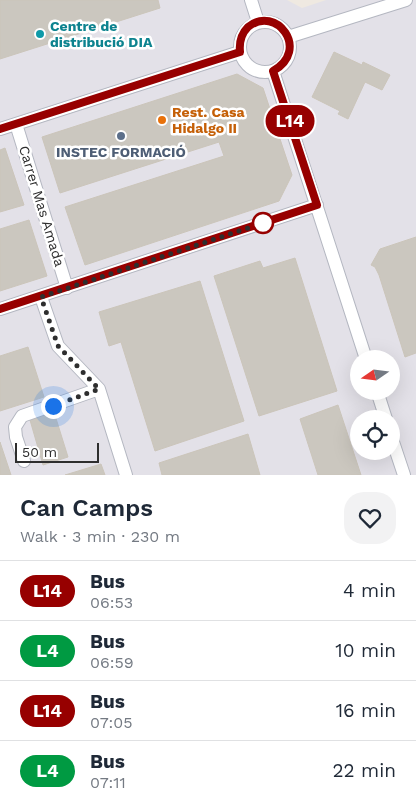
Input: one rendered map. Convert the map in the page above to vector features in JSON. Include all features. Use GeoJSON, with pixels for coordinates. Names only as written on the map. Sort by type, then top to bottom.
{"type":"FeatureCollection","features":[{"type":"Feature","properties":{"kind":"street"},"geometry":{"type":"LineString","coordinates":[[251,0],[258,22]]}},
{"type":"Feature","properties":{"kind":"street"},"geometry":{"type":"LineString","coordinates":[[288,37],[406,0]]}},
{"type":"Feature","properties":{"kind":"street"},"geometry":{"type":"LineString","coordinates":[[258,22],[272,22],[279,26],[288,37],[290,45],[286,61],[273,71],[256,70],[243,60],[240,52],[241,37],[251,25],[258,22]]}},
{"type":"Feature","properties":{"kind":"street"},"geometry":{"type":"LineString","coordinates":[[0,129],[240,52]]}},
{"type":"Feature","properties":{"kind":"street"},"geometry":{"type":"LineString","coordinates":[[273,71],[363,350]]}},
{"type":"Feature","properties":{"kind":"street","name":"Carrer Mas Amada"},"geometry":{"type":"LineString","coordinates":[[16,124],[67,288]]}},
{"type":"Feature","properties":{"kind":"street"},"geometry":{"type":"LineString","coordinates":[[0,310],[317,205]]}},
{"type":"Feature","properties":{"kind":"street"},"geometry":{"type":"LineString","coordinates":[[41,297],[58,346],[99,389],[126,475]]}},
{"type":"Feature","properties":{"kind":"street"},"geometry":{"type":"LineString","coordinates":[[24,461],[16,437],[15,427],[22,416],[99,389]]}},
{"type":"Feature","properties":{"kind":"street"},"geometry":{"type":"LineString","coordinates":[[399,460],[404,475]]}},
{"type":"Feature","properties":{"kind":"shaded area"},"geometry":{"type":"Polygon","coordinates":[[[0,0],[287,0],[302,8],[326,0],[416,0],[416,475],[0,475],[0,0]]]}},
{"type":"Feature","properties":{"kind":"building","name":"Centre de distribució DIA"},"geometry":{"type":"Polygon","coordinates":[[[0,0],[158,0],[160,8],[0,59],[0,0]]]}},
{"type":"Feature","properties":{"kind":"building"},"geometry":{"type":"Polygon","coordinates":[[[334,52],[362,65],[363,62],[390,75],[382,90],[365,82],[348,119],[338,114],[340,111],[312,97],[334,52]]]}},
{"type":"Feature","properties":{"kind":"building"},"geometry":{"type":"Polygon","coordinates":[[[237,74],[263,88],[292,175],[279,201],[85,265],[65,207],[224,156],[219,142],[60,193],[42,137],[237,74]]]}},
{"type":"Feature","properties":{"kind":"building"},"geometry":{"type":"Polygon","coordinates":[[[5,148],[24,205],[0,212],[0,150],[5,148]]]}},
{"type":"Feature","properties":{"kind":"building"},"geometry":{"type":"Polygon","coordinates":[[[29,220],[47,276],[0,291],[0,229],[29,220]]]}},
{"type":"Feature","properties":{"kind":"building"},"geometry":{"type":"Polygon","coordinates":[[[416,237],[416,353],[405,357],[379,275],[375,267],[371,265],[380,249],[416,237]]]}},
{"type":"Feature","properties":{"kind":"building"},"geometry":{"type":"Polygon","coordinates":[[[295,258],[337,391],[259,416],[214,276],[260,261],[263,268],[295,258]]]}},
{"type":"Feature","properties":{"kind":"building"},"geometry":{"type":"Polygon","coordinates":[[[200,281],[244,421],[155,451],[121,342],[109,346],[99,312],[200,281]]]}},
{"type":"Feature","properties":{"kind":"building"},"geometry":{"type":"Polygon","coordinates":[[[28,347],[44,397],[0,411],[0,356],[28,347]]]}},
{"type":"Feature","properties":{"kind":"building"},"geometry":{"type":"Polygon","coordinates":[[[338,405],[350,442],[350,460],[356,460],[361,475],[318,475],[300,419],[338,405]]]}},
{"type":"Feature","properties":{"kind":"building"},"geometry":{"type":"Polygon","coordinates":[[[54,412],[68,457],[43,465],[30,420],[54,412]]]}},
{"type":"Feature","properties":{"kind":"building"},"geometry":{"type":"Polygon","coordinates":[[[248,434],[260,475],[162,475],[159,463],[248,434]]]}},
{"type":"Feature","properties":{"kind":"building"},"geometry":{"type":"Polygon","coordinates":[[[0,442],[11,475],[0,475],[0,442]]]}},
{"type":"Feature","properties":{"kind":"building"},"geometry":{"type":"Polygon","coordinates":[[[101,464],[105,475],[65,475],[101,464]]]}},
{"type":"Feature","properties":{"kind":"bus line","name":"L14"},"geometry":{"type":"LineString","coordinates":[[0,129],[240,52],[241,37],[251,25],[258,22],[272,22],[284,30],[290,45],[286,61],[273,71],[317,205],[0,309]]}},
{"type":"Feature","properties":{"kind":"place","name":"Centre de distribució DIA"},"geometry":{"type":"Point","coordinates":[40,34]}},
{"type":"Feature","properties":{"kind":"place","name":"Rest. Casa Hidalgo II"},"geometry":{"type":"Point","coordinates":[162,120]}},
{"type":"Feature","properties":{"kind":"place","name":"INSTEC FORMACIÓ"},"geometry":{"type":"Point","coordinates":[121,136]}},
{"type":"Feature","properties":{"kind":"route"},"geometry":{"type":"LineString","coordinates":[[53,406],[99,389],[58,346],[41,297],[263,223]]}}]}
